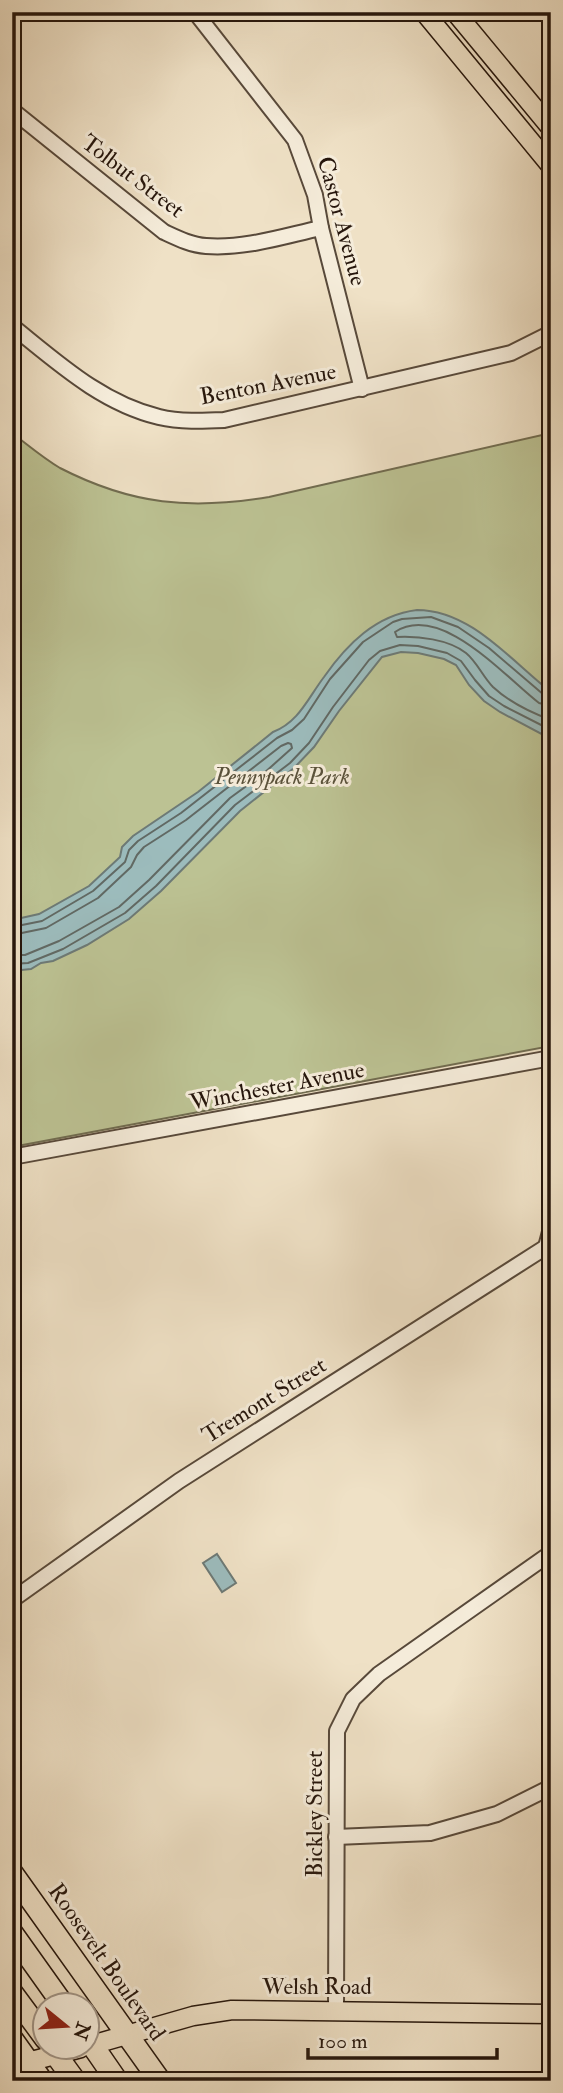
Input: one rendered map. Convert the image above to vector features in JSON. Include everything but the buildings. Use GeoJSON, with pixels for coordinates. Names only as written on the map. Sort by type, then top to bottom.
{"type":"FeatureCollection","features":[{"type":"Feature","properties":{"kind":"highway","name":"Roosevelt Boulevard"},"geometry":{"type":"LineString","coordinates":[[12,1873],[160,2081]]}},
{"type":"Feature","properties":{"kind":"highway"},"geometry":{"type":"LineString","coordinates":[[12,1933],[54,1992]]}},
{"type":"Feature","properties":{"kind":"highway"},"geometry":{"type":"LineString","coordinates":[[12,1993],[32,2021]]}},
{"type":"Feature","properties":{"kind":"highway"},"geometry":{"type":"LineString","coordinates":[[12,2039],[20,2064],[42,2081]]}},
{"type":"Feature","properties":{"kind":"highway"},"geometry":{"type":"LineString","coordinates":[[62,2062],[75,2081]]}},
{"type":"Feature","properties":{"kind":"highway"},"geometry":{"type":"LineString","coordinates":[[102,2062],[117,2081]]}},
{"type":"Feature","properties":{"kind":"main road"},"geometry":{"type":"LineString","coordinates":[[424,12],[551,166]]}},
{"type":"Feature","properties":{"kind":"main road"},"geometry":{"type":"LineString","coordinates":[[455,12],[549,121]]}},
{"type":"Feature","properties":{"kind":"main road","name":"Welsh Road"},"geometry":{"type":"LineString","coordinates":[[102,2041],[215,2011],[551,2014]]}},
{"type":"Feature","properties":{"kind":"street","name":"Castor Avenue"},"geometry":{"type":"LineString","coordinates":[[195,12],[295,140],[312,185],[362,389]]}},
{"type":"Feature","properties":{"kind":"street","name":"Tolbut Street"},"geometry":{"type":"LineString","coordinates":[[12,110],[164,232],[185,242],[205,246],[246,245],[321,228]]}},
{"type":"Feature","properties":{"kind":"street","name":"Benton Avenue"},"geometry":{"type":"LineString","coordinates":[[12,326],[78,380],[124,405],[159,418],[197,422],[224,420],[511,353],[551,333]]}},
{"type":"Feature","properties":{"kind":"street","name":"Winchester Avenue"},"geometry":{"type":"LineString","coordinates":[[12,1157],[551,1058]]}},
{"type":"Feature","properties":{"kind":"street"},"geometry":{"type":"LineString","coordinates":[[549,1250],[551,1228]]}},
{"type":"Feature","properties":{"kind":"street","name":"Tremont Street"},"geometry":{"type":"LineString","coordinates":[[12,1600],[179,1481],[549,1250]]}},
{"type":"Feature","properties":{"kind":"street","name":"Bickley Street"},"geometry":{"type":"LineString","coordinates":[[336,2011],[337,1731],[353,1699],[379,1674],[551,1553]]}},
{"type":"Feature","properties":{"kind":"street"},"geometry":{"type":"LineString","coordinates":[[336,1837],[430,1833],[498,1814],[551,1787]]}},
{"type":"Feature","properties":{"kind":"green space","name":"Pennypack Park"},"geometry":{"type":"Polygon","coordinates":[[[12,433],[60,468],[112,490],[162,501],[214,503],[269,497],[551,433],[551,1046],[12,1147],[12,433]]]}},
{"type":"Feature","properties":{"kind":"water"},"geometry":{"type":"Polygon","coordinates":[[[417,610],[437,612],[473,628],[551,692],[551,739],[484,701],[456,665],[444,659],[401,652],[382,657],[314,747],[294,768],[240,811],[161,891],[129,919],[87,945],[53,961],[41,963],[31,969],[12,971],[12,920],[39,914],[89,886],[120,857],[122,847],[133,836],[198,792],[273,732],[290,722],[342,653],[364,633],[388,618],[417,610]]]}},
{"type":"Feature","properties":{"kind":"water"},"geometry":{"type":"Polygon","coordinates":[[[217,1554],[236,1583],[222,1592],[203,1563],[217,1554]]]}}]}
